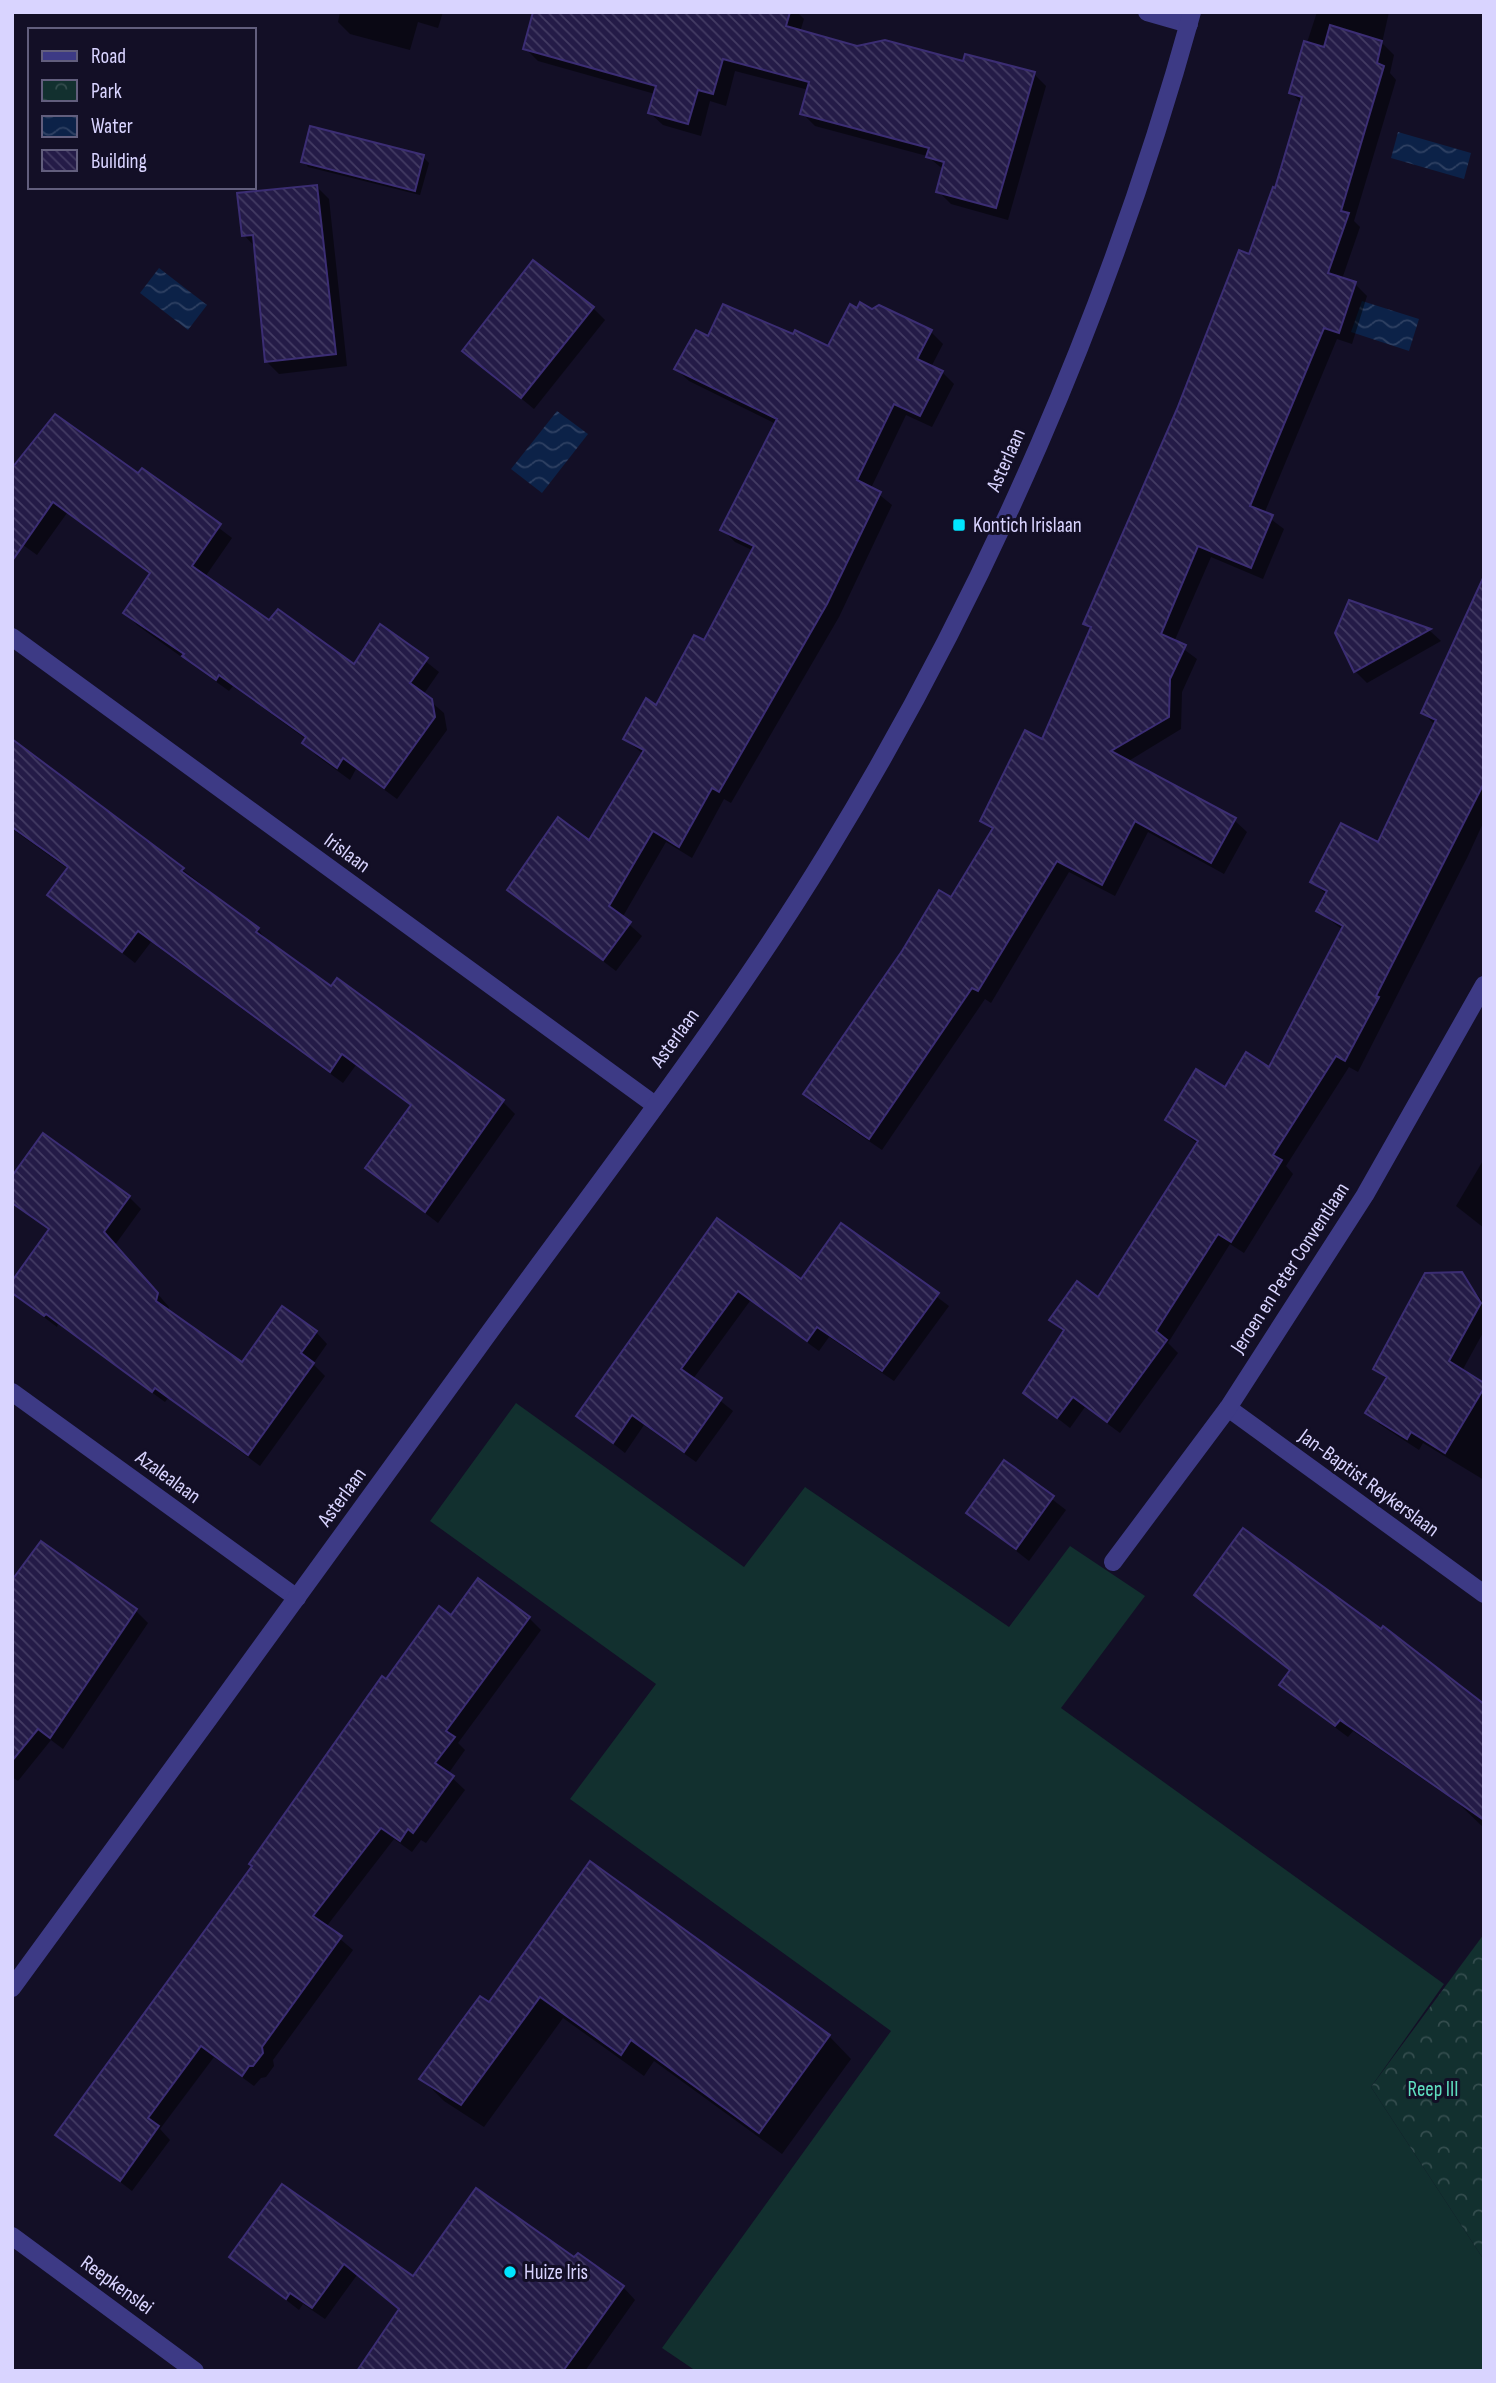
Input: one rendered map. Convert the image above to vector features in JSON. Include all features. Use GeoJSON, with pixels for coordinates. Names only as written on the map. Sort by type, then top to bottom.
{"type":"FeatureCollection","features":[{"type":"Feature","properties":{"kind":"street"},"geometry":{"type":"LineString","coordinates":[[1147,12],[1191,18]]}},
{"type":"Feature","properties":{"kind":"street","name":"Asterlaan"},"geometry":{"type":"LineString","coordinates":[[12,1988],[655,1105],[761,956],[827,853],[898,729],[987,558],[1061,391],[1157,133],[1191,18]]}},
{"type":"Feature","properties":{"kind":"street","name":"Irislaan"},"geometry":{"type":"LineString","coordinates":[[12,637],[655,1105]]}},
{"type":"Feature","properties":{"kind":"street","name":"Jeroen en Peter Conventlaan"},"geometry":{"type":"LineString","coordinates":[[1113,1562],[1228,1408],[1365,1195],[1484,985]]}},
{"type":"Feature","properties":{"kind":"street","name":"Azalealaan"},"geometry":{"type":"LineString","coordinates":[[12,1392],[297,1598]]}},
{"type":"Feature","properties":{"kind":"street","name":"Jan-Baptist Reykerslaan"},"geometry":{"type":"LineString","coordinates":[[1228,1408],[1484,1594]]}},
{"type":"Feature","properties":{"kind":"street","name":"Reepkenslei"},"geometry":{"type":"LineString","coordinates":[[12,2236],[195,2371]]}},
{"type":"Feature","properties":{"kind":"green space"},"geometry":{"type":"Polygon","coordinates":[[[516,1403],[744,1567],[805,1487],[1009,1627],[1070,1546],[1145,1596],[1061,1708],[1444,1984],[1371,2087],[1484,2260],[1484,2371],[696,2371],[662,2348],[891,2031],[570,1799],[656,1684],[430,1521],[516,1403]]]}},
{"type":"Feature","properties":{"kind":"green space","name":"Reep III"},"geometry":{"type":"Polygon","coordinates":[[[1484,1934],[1484,2260],[1371,2087],[1484,1934]]]}},
{"type":"Feature","properties":{"kind":"water"},"geometry":{"type":"Polygon","coordinates":[[[1398,132],[1471,153],[1464,179],[1391,158],[1398,132]]]}},
{"type":"Feature","properties":{"kind":"water"},"geometry":{"type":"Polygon","coordinates":[[[159,268],[207,305],[188,330],[140,293],[159,268]]]}},
{"type":"Feature","properties":{"kind":"water"},"geometry":{"type":"Polygon","coordinates":[[[1362,301],[1419,319],[1409,351],[1351,332],[1362,301]]]}},
{"type":"Feature","properties":{"kind":"water"},"geometry":{"type":"Polygon","coordinates":[[[557,411],[588,434],[542,493],[511,469],[557,411]]]}},
{"type":"Feature","properties":{"kind":"building"},"geometry":{"type":"Polygon","coordinates":[[[533,12],[790,12],[786,26],[857,46],[885,40],[963,61],[965,54],[1035,72],[996,208],[936,192],[944,162],[926,157],[929,148],[800,114],[809,82],[723,59],[713,94],[698,90],[688,124],[648,113],[656,86],[523,49],[533,12]]]}},
{"type":"Feature","properties":{"kind":"building"},"geometry":{"type":"Polygon","coordinates":[[[1330,25],[1382,41],[1377,63],[1384,66],[1341,211],[1349,213],[1328,273],[1356,282],[1339,333],[1324,328],[1250,506],[1273,515],[1251,568],[1198,546],[1161,634],[1186,645],[1170,679],[1169,717],[1111,751],[1236,818],[1211,863],[1135,821],[1102,885],[1057,861],[978,991],[972,988],[869,1139],[803,1094],[902,951],[939,890],[951,897],[993,828],[980,821],[1025,730],[1042,739],[1091,627],[1083,624],[1177,409],[1239,250],[1249,254],[1273,187],[1275,188],[1302,97],[1289,93],[1304,41],[1324,47],[1330,25]]]}},
{"type":"Feature","properties":{"kind":"building"},"geometry":{"type":"Polygon","coordinates":[[[310,126],[424,155],[415,191],[301,162],[310,126]]]}},
{"type":"Feature","properties":{"kind":"building"},"geometry":{"type":"Polygon","coordinates":[[[317,185],[336,354],[265,362],[253,235],[242,236],[237,193],[317,185]]]}},
{"type":"Feature","properties":{"kind":"building"},"geometry":{"type":"Polygon","coordinates":[[[533,260],[594,307],[521,398],[462,351],[533,260]]]}},
{"type":"Feature","properties":{"kind":"building"},"geometry":{"type":"Polygon","coordinates":[[[860,302],[872,309],[879,305],[932,330],[917,359],[943,371],[920,416],[894,404],[857,480],[881,492],[827,604],[719,792],[712,788],[679,847],[653,831],[609,906],[631,922],[603,960],[507,890],[558,817],[589,840],[644,750],[623,739],[646,698],[656,705],[694,635],[704,640],[754,546],[720,530],[777,419],[674,369],[696,330],[708,336],[723,304],[793,334],[795,330],[828,346],[850,304],[857,308],[860,302]]]}},
{"type":"Feature","properties":{"kind":"building"},"geometry":{"type":"Polygon","coordinates":[[[55,414],[138,473],[142,468],[221,524],[192,566],[269,620],[278,609],[354,664],[380,624],[428,658],[410,683],[432,699],[435,717],[384,788],[343,758],[337,768],[302,743],[306,737],[219,675],[216,680],[182,656],[184,654],[123,613],[150,573],[53,502],[12,561],[12,468],[55,414]]]}},
{"type":"Feature","properties":{"kind":"building"},"geometry":{"type":"Polygon","coordinates":[[[1484,576],[1484,783],[1376,996],[1379,997],[1345,1061],[1336,1056],[1273,1155],[1282,1160],[1231,1242],[1218,1234],[1156,1331],[1167,1340],[1107,1422],[1073,1397],[1057,1418],[1023,1393],[1064,1330],[1049,1320],[1077,1281],[1098,1297],[1198,1141],[1165,1120],[1196,1069],[1225,1087],[1246,1052],[1269,1067],[1343,926],[1316,911],[1327,891],[1310,882],[1341,823],[1378,842],[1436,720],[1421,713],[1484,576]]]}},
{"type":"Feature","properties":{"kind":"building"},"geometry":{"type":"Polygon","coordinates":[[[1349,600],[1431,629],[1354,672],[1335,633],[1349,600]]]}},
{"type":"Feature","properties":{"kind":"building"},"geometry":{"type":"Polygon","coordinates":[[[12,739],[184,868],[181,871],[259,928],[256,932],[331,986],[337,978],[504,1100],[425,1212],[365,1168],[411,1105],[342,1054],[330,1072],[138,931],[122,952],[47,895],[68,867],[12,827],[12,739]]]}},
{"type":"Feature","properties":{"kind":"building"},"geometry":{"type":"Polygon","coordinates":[[[43,1133],[130,1196],[104,1232],[158,1293],[156,1301],[242,1362],[282,1306],[317,1331],[301,1353],[314,1363],[248,1455],[155,1388],[152,1392],[46,1314],[44,1316],[12,1293],[12,1281],[49,1229],[12,1203],[12,1176],[43,1133]]]}},
{"type":"Feature","properties":{"kind":"building"},"geometry":{"type":"Polygon","coordinates":[[[717,1218],[801,1279],[841,1223],[939,1293],[882,1371],[817,1327],[807,1341],[738,1291],[681,1369],[722,1398],[684,1452],[632,1415],[613,1443],[576,1416],[717,1218]]]}},
{"type":"Feature","properties":{"kind":"building"},"geometry":{"type":"Polygon","coordinates":[[[1462,1272],[1481,1303],[1449,1361],[1484,1383],[1484,1388],[1445,1453],[1411,1432],[1407,1439],[1365,1413],[1387,1377],[1373,1369],[1425,1273],[1462,1272]]]}},
{"type":"Feature","properties":{"kind":"building"},"geometry":{"type":"Polygon","coordinates":[[[1004,1460],[1054,1496],[1016,1549],[966,1513],[1004,1460]]]}},
{"type":"Feature","properties":{"kind":"building"},"geometry":{"type":"Polygon","coordinates":[[[1243,1528],[1381,1629],[1383,1626],[1484,1704],[1484,1820],[1340,1720],[1335,1726],[1279,1685],[1290,1670],[1194,1595],[1243,1528]]]}},
{"type":"Feature","properties":{"kind":"building"},"geometry":{"type":"Polygon","coordinates":[[[41,1541],[137,1609],[50,1738],[38,1729],[12,1761],[12,1580],[41,1541]]]}},
{"type":"Feature","properties":{"kind":"building"},"geometry":{"type":"Polygon","coordinates":[[[478,1578],[530,1617],[446,1731],[455,1737],[435,1763],[454,1776],[413,1833],[408,1829],[400,1841],[381,1828],[313,1916],[342,1936],[262,2047],[263,2053],[253,2066],[249,2066],[242,2076],[201,2046],[148,2118],[159,2126],[120,2181],[55,2135],[252,1866],[249,1864],[382,1676],[386,1679],[439,1606],[451,1615],[478,1578]]]}},
{"type":"Feature","properties":{"kind":"building"},"geometry":{"type":"Polygon","coordinates":[[[590,1861],[830,2035],[759,2133],[631,2040],[621,2055],[540,1997],[461,2105],[419,2079],[480,1996],[489,2002],[590,1861]]]}},
{"type":"Feature","properties":{"kind":"building","name":"Huize Iris"},"geometry":{"type":"Polygon","coordinates":[[[282,2184],[413,2276],[476,2188],[574,2257],[578,2253],[624,2286],[563,2371],[357,2371],[399,2309],[344,2264],[312,2308],[290,2293],[286,2299],[229,2257],[282,2184]]]}},
{"type":"Feature","properties":{"kind":"place","name":"Kontich Irislaan"},"geometry":{"type":"Point","coordinates":[959,525]}},
{"type":"Feature","properties":{"kind":"place","name":"Huize Iris"},"geometry":{"type":"Point","coordinates":[510,2272]}}]}
